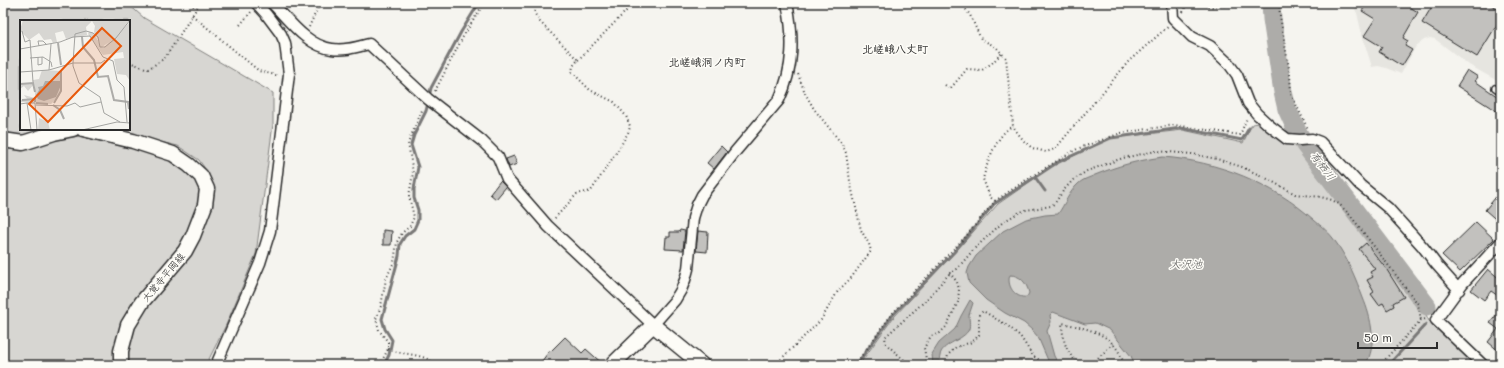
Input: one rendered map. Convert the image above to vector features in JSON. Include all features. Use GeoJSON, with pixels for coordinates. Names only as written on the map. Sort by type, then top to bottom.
{"type":"FeatureCollection","features":[{"type":"Feature","properties":{"kind":"main road"},"geometry":{"type":"LineString","coordinates":[[3,140],[23,143],[68,130]]}},
{"type":"Feature","properties":{"kind":"main road","name":"大覚寺平岡線"},"geometry":{"type":"LineString","coordinates":[[87,130],[134,141],[173,154],[189,165],[201,176],[207,189],[205,205],[193,236],[185,251],[156,283],[128,325],[121,351],[121,365]]}},
{"type":"Feature","properties":{"kind":"main road"},"geometry":{"type":"LineString","coordinates":[[612,365],[653,325],[702,365]]}},
{"type":"Feature","properties":{"kind":"street"},"geometry":{"type":"LineString","coordinates":[[272,3],[292,24],[313,42],[332,49],[344,50],[369,44],[429,100],[482,141],[498,157],[507,179],[548,226],[653,325],[675,300],[685,280],[688,269],[693,218],[702,195],[735,152],[779,100],[788,76],[791,58],[792,40],[787,3]]}},
{"type":"Feature","properties":{"kind":"street"},"geometry":{"type":"LineString","coordinates":[[1172,3],[1173,18],[1192,37],[1210,46],[1228,64],[1237,75],[1248,103],[1257,114],[1287,139],[1311,139],[1320,142],[1360,185],[1388,208],[1459,290]]}},
{"type":"Feature","properties":{"kind":"street"},"geometry":{"type":"LineString","coordinates":[[216,365],[260,263],[270,231],[288,78],[285,43],[282,34],[257,4]]}},
{"type":"Feature","properties":{"kind":"street"},"geometry":{"type":"LineString","coordinates":[[1483,365],[1436,320],[1463,283],[1501,242]]}},
{"type":"Feature","properties":{"kind":"lane"},"geometry":{"type":"LineString","coordinates":[[1495,88],[1501,92]]}},
{"type":"Feature","properties":{"kind":"path"},"geometry":{"type":"LineString","coordinates":[[190,3],[196,8]]}},
{"type":"Feature","properties":{"kind":"path"},"geometry":{"type":"LineString","coordinates":[[130,62],[148,69],[165,58],[200,3]]}},
{"type":"Feature","properties":{"kind":"path"},"geometry":{"type":"LineString","coordinates":[[304,34],[308,29],[320,3]]}},
{"type":"Feature","properties":{"kind":"path"},"geometry":{"type":"LineString","coordinates":[[380,365],[388,349],[388,342],[379,330],[376,319],[386,279],[394,262],[397,242],[402,233],[410,226],[414,217],[408,196],[414,173],[408,143],[463,37],[484,3]]}},
{"type":"Feature","properties":{"kind":"path"},"geometry":{"type":"LineString","coordinates":[[533,3],[535,14],[540,22],[578,60]]}},
{"type":"Feature","properties":{"kind":"path"},"geometry":{"type":"LineString","coordinates":[[548,226],[577,194],[591,191],[629,131],[630,126],[626,116],[614,102],[590,90],[572,72],[573,66],[578,60],[634,3]]}},
{"type":"Feature","properties":{"kind":"path"},"geometry":{"type":"LineString","coordinates":[[961,3],[970,15],[981,39],[996,47],[1006,58],[1013,126],[1024,141],[1032,148],[1046,152],[1055,149],[1129,61],[1164,30],[1177,23]]}},
{"type":"Feature","properties":{"kind":"path"},"geometry":{"type":"LineString","coordinates":[[1205,3],[1213,8],[1235,4],[1262,4]]}},
{"type":"Feature","properties":{"kind":"path"},"geometry":{"type":"LineString","coordinates":[[1279,3],[1292,94],[1311,139]]}},
{"type":"Feature","properties":{"kind":"path"},"geometry":{"type":"LineString","coordinates":[[240,25],[257,4]]}},
{"type":"Feature","properties":{"kind":"path"},"geometry":{"type":"LineString","coordinates":[[192,15],[258,71],[288,78]]}},
{"type":"Feature","properties":{"kind":"path"},"geometry":{"type":"LineString","coordinates":[[944,85],[950,89],[967,69],[982,70],[1002,53]]}},
{"type":"Feature","properties":{"kind":"path"},"geometry":{"type":"LineString","coordinates":[[775,365],[821,320],[838,291],[851,278],[871,251],[869,244],[861,230],[850,180],[846,153],[842,144],[814,109],[805,93],[791,58]]}},
{"type":"Feature","properties":{"kind":"path"},"geometry":{"type":"LineString","coordinates":[[854,365],[891,314],[967,234],[995,201],[1032,176],[1077,148],[1121,133],[1176,125],[1240,135],[1251,107]]}},
{"type":"Feature","properties":{"kind":"path"},"geometry":{"type":"LineString","coordinates":[[995,201],[990,197],[983,179],[998,142],[1004,132],[1013,126]]}},
{"type":"Feature","properties":{"kind":"path"},"geometry":{"type":"LineString","coordinates":[[910,365],[886,344],[884,337],[925,301],[950,273],[957,270],[974,249],[1003,222],[1026,210],[1051,206],[1074,180],[1087,171],[1122,158],[1156,151],[1192,154],[1242,167],[1264,176],[1296,194],[1322,197],[1339,204],[1350,215],[1418,304],[1421,320]]}},
{"type":"Feature","properties":{"kind":"path"},"geometry":{"type":"LineString","coordinates":[[927,365],[924,348],[931,336],[940,333],[946,327],[958,302],[959,289],[950,273]]}},
{"type":"Feature","properties":{"kind":"path"},"geometry":{"type":"LineString","coordinates":[[946,365],[948,355],[956,347],[972,342],[979,335],[978,315],[983,311],[1008,326],[1020,336],[1033,356],[1041,361],[1043,365]]}},
{"type":"Feature","properties":{"kind":"path"},"geometry":{"type":"LineString","coordinates":[[1380,365],[1421,320],[1425,319]]}},
{"type":"Feature","properties":{"kind":"path"},"geometry":{"type":"LineString","coordinates":[[1079,365],[1066,349],[1063,338],[1062,324],[1092,330],[1103,335],[1113,344],[1122,356],[1124,365]]}},
{"type":"Feature","properties":{"kind":"path"},"geometry":{"type":"LineString","coordinates":[[1098,358],[1113,344]]}},
{"type":"Feature","properties":{"kind":"path"},"geometry":{"type":"LineString","coordinates":[[388,349],[422,356],[436,365]]}},
{"type":"Feature","properties":{"kind":"path"},"geometry":{"type":"LineString","coordinates":[[1037,365],[1041,361]]}},
{"type":"Feature","properties":{"kind":"shaded area"},"geometry":{"type":"Polygon","coordinates":[[[3,3],[127,3],[144,18],[273,93],[273,124],[256,254],[226,325],[206,365],[127,365],[130,339],[140,315],[210,208],[214,190],[208,173],[199,160],[178,146],[106,130],[130,130],[130,20],[20,20],[20,130],[48,130],[21,137],[3,135],[3,3]]]}},
{"type":"Feature","properties":{"kind":"shaded area"},"geometry":{"type":"Polygon","coordinates":[[[1351,3],[1501,3],[1501,83],[1469,65],[1435,39],[1430,38],[1424,40],[1416,46],[1401,74],[1378,66],[1372,67],[1357,13],[1351,3]]]}},
{"type":"Feature","properties":{"kind":"shaded area","name":"大沢池"},"geometry":{"type":"Polygon","coordinates":[[[1258,123],[1287,144],[1300,144],[1420,302],[1429,321],[1476,365],[859,365],[893,318],[998,204],[1051,167],[1111,138],[1183,130],[1243,143],[1252,124],[1258,123]]]}},
{"type":"Feature","properties":{"kind":"shaded area"},"geometry":{"type":"Polygon","coordinates":[[[80,136],[169,157],[196,178],[202,191],[189,232],[180,248],[153,279],[117,365],[3,365],[3,146],[80,136]]]}},
{"type":"Feature","properties":{"kind":"water","name":"大沢池"},"geometry":{"type":"Polygon","coordinates":[[[1163,157],[1183,159],[1204,163],[1243,176],[1281,195],[1328,232],[1347,261],[1369,314],[1372,340],[1369,357],[1365,365],[1135,365],[1131,356],[1110,330],[1095,323],[1085,324],[1053,312],[1050,315],[1051,322],[1047,331],[1054,356],[1059,365],[1050,365],[1038,337],[1032,330],[1024,323],[1005,313],[986,300],[969,283],[967,273],[976,256],[1003,231],[1026,219],[1058,214],[1072,191],[1084,180],[1120,166],[1163,157]],[[1010,275],[1010,287],[1015,294],[1027,297],[1029,293],[1027,286],[1020,278],[1010,275]]]}},
{"type":"Feature","properties":{"kind":"water"},"geometry":{"type":"Polygon","coordinates":[[[970,300],[973,303],[969,315],[970,325],[968,331],[944,348],[941,352],[940,365],[933,365],[932,354],[939,343],[955,329],[970,300]]]}},
{"type":"Feature","properties":{"kind":"building"},"geometry":{"type":"Polygon","coordinates":[[[1367,3],[1403,3],[1418,12],[1403,38],[1408,41],[1405,46],[1412,50],[1402,66],[1379,52],[1382,47],[1364,36],[1375,19],[1362,11],[1367,3]]]}},
{"type":"Feature","properties":{"kind":"building"},"geometry":{"type":"Polygon","coordinates":[[[1434,3],[1488,3],[1501,11],[1501,18],[1477,57],[1422,23],[1434,3]]]}},
{"type":"Feature","properties":{"kind":"building"},"geometry":{"type":"Polygon","coordinates":[[[1467,70],[1478,77],[1475,81],[1501,99],[1501,114],[1457,86],[1467,70]]]}},
{"type":"Feature","properties":{"kind":"building"},"geometry":{"type":"Polygon","coordinates":[[[721,146],[727,152],[714,169],[707,163],[721,146]]]}},
{"type":"Feature","properties":{"kind":"building"},"geometry":{"type":"Polygon","coordinates":[[[514,156],[517,164],[509,167],[506,159],[514,156]]]}},
{"type":"Feature","properties":{"kind":"building"},"geometry":{"type":"Polygon","coordinates":[[[500,181],[506,187],[496,199],[490,194],[500,181]]]}},
{"type":"Feature","properties":{"kind":"building"},"geometry":{"type":"Polygon","coordinates":[[[1501,191],[1501,224],[1485,210],[1501,191]]]}},
{"type":"Feature","properties":{"kind":"building"},"geometry":{"type":"Polygon","coordinates":[[[1476,222],[1494,239],[1460,272],[1442,255],[1476,222]]]}},
{"type":"Feature","properties":{"kind":"building"},"geometry":{"type":"Polygon","coordinates":[[[383,230],[392,231],[391,245],[383,245],[383,230]]]}},
{"type":"Feature","properties":{"kind":"building"},"geometry":{"type":"Polygon","coordinates":[[[680,230],[685,231],[683,250],[665,249],[666,237],[670,237],[670,232],[679,232],[680,230]]]}},
{"type":"Feature","properties":{"kind":"building"},"geometry":{"type":"Polygon","coordinates":[[[698,231],[708,232],[707,252],[696,251],[698,231]]]}},
{"type":"Feature","properties":{"kind":"building"},"geometry":{"type":"Polygon","coordinates":[[[1366,243],[1387,270],[1404,297],[1393,303],[1394,306],[1387,310],[1383,303],[1379,305],[1371,294],[1374,292],[1367,280],[1373,277],[1370,272],[1375,269],[1359,249],[1366,243]]]}},
{"type":"Feature","properties":{"kind":"building"},"geometry":{"type":"Polygon","coordinates":[[[1488,269],[1501,280],[1501,298],[1491,291],[1484,300],[1471,290],[1488,269]]]}},
{"type":"Feature","properties":{"kind":"building"},"geometry":{"type":"Polygon","coordinates":[[[1501,309],[1501,353],[1488,342],[1498,329],[1490,323],[1501,309]]]}},
{"type":"Feature","properties":{"kind":"building"},"geometry":{"type":"Polygon","coordinates":[[[565,337],[582,353],[586,349],[604,365],[539,365],[550,350],[551,351],[565,337]]]}},
{"type":"Feature","properties":{"kind":"waterway"},"geometry":{"type":"LineString","coordinates":[[429,97],[431,88],[461,32],[479,3]]}},
{"type":"Feature","properties":{"kind":"waterway","name":"有栖川"},"geometry":{"type":"LineString","coordinates":[[1271,3],[1283,92],[1287,109],[1297,131],[1305,145],[1427,306]]}},
{"type":"Feature","properties":{"kind":"waterway"},"geometry":{"type":"LineString","coordinates":[[384,365],[389,355],[392,340],[385,329],[382,319],[399,256],[400,244],[405,236],[414,229],[418,220],[418,210],[414,198],[418,167],[411,145],[428,103]]}},
{"type":"Feature","properties":{"kind":"waterway"},"geometry":{"type":"LineString","coordinates":[[856,365],[892,316],[954,252],[994,204],[1058,162],[1111,138],[1181,128],[1242,140],[1249,128]]}},
{"type":"Feature","properties":{"kind":"waterway"},"geometry":{"type":"LineString","coordinates":[[1035,177],[1045,191]]}},
{"type":"Feature","properties":{"kind":"waterway","name":"有栖川"},"geometry":{"type":"LineString","coordinates":[[1397,365],[1392,361],[1426,324]]}},
{"type":"Feature","properties":{"kind":"district","name":"北嵯峨八丈町"},"geometry":{"type":"Point","coordinates":[895,49]}},
{"type":"Feature","properties":{"kind":"district","name":"北嵯峨洞ノ内町"},"geometry":{"type":"Point","coordinates":[707,62]}}]}
